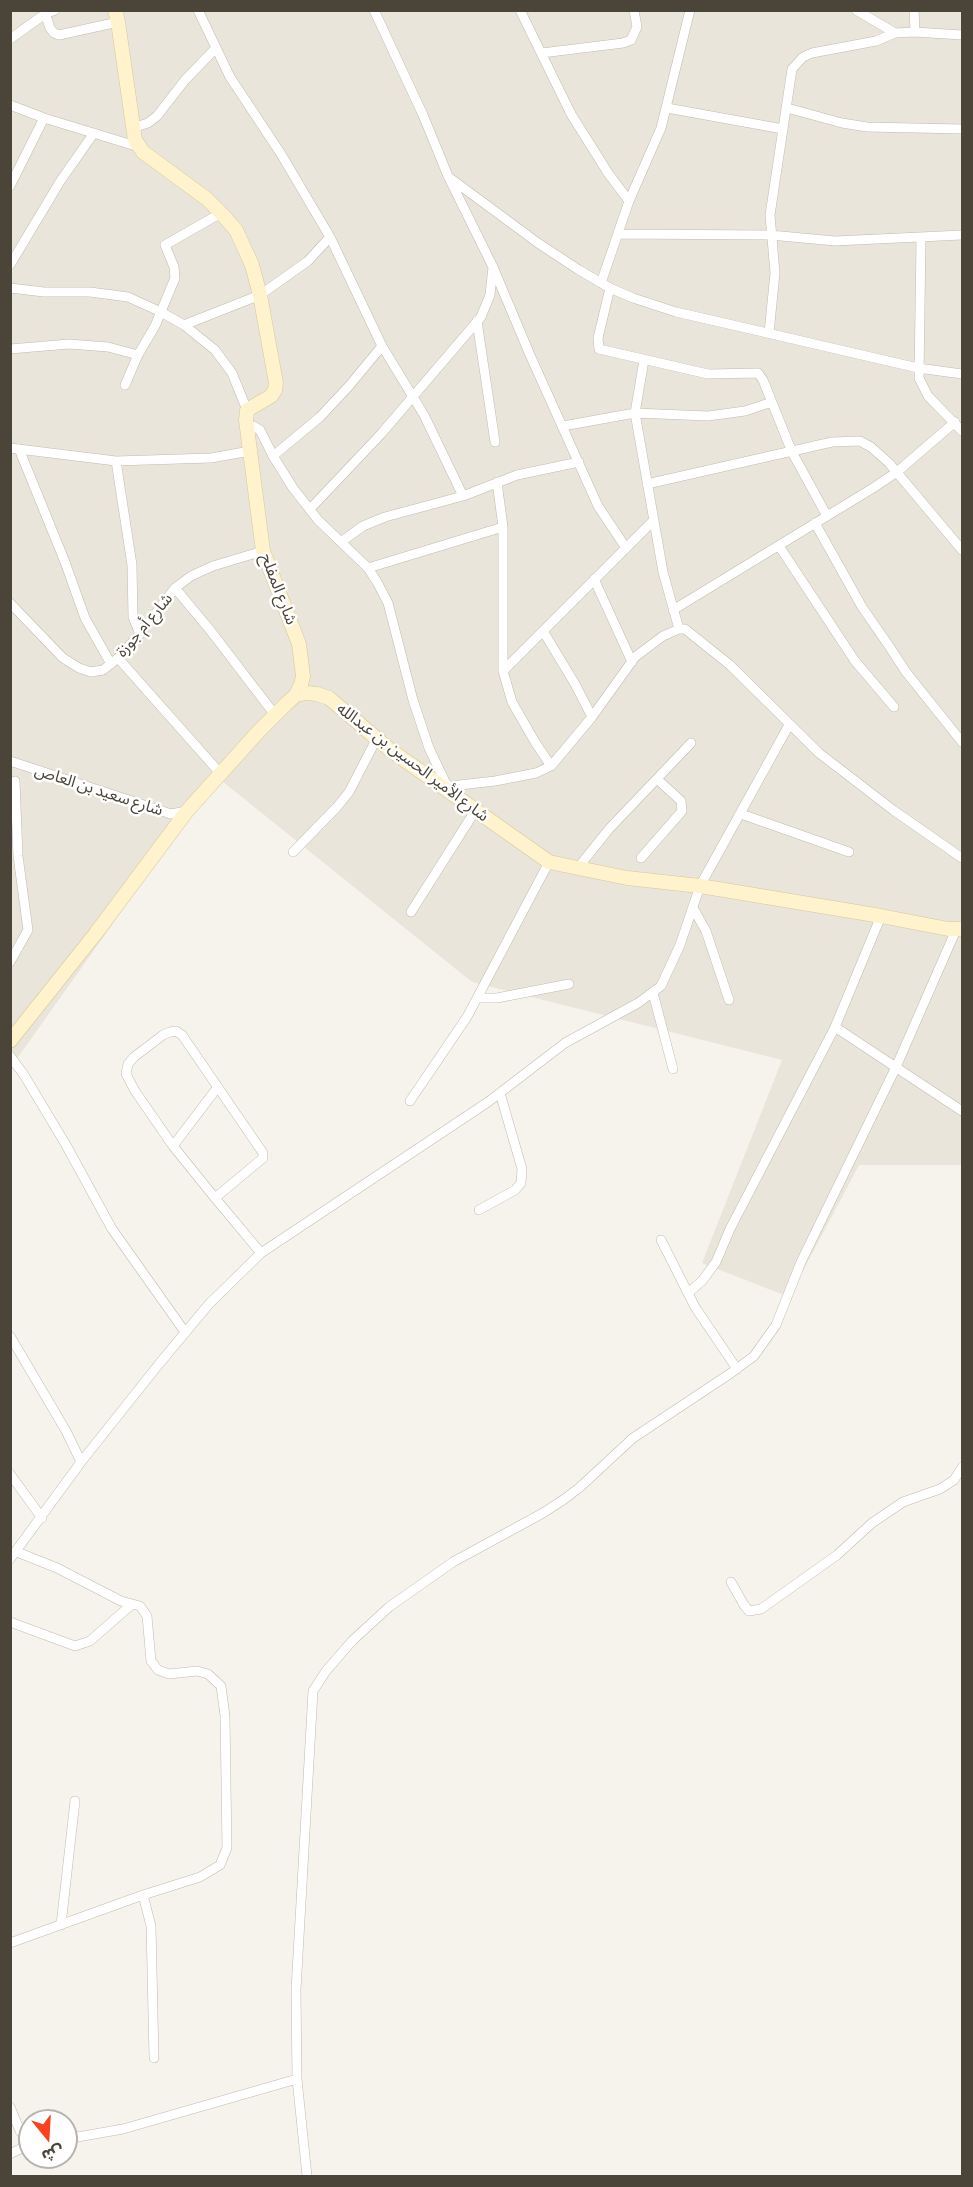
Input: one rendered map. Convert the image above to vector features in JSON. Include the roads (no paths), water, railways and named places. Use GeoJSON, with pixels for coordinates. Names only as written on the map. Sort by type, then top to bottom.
{"type":"FeatureCollection","features":[{"type":"Feature","properties":{"kind":"street"},"geometry":{"type":"LineString","coordinates":[[198,10],[230,77],[281,154],[330,237],[382,346],[414,397],[462,496]]}},
{"type":"Feature","properties":{"kind":"street"},"geometry":{"type":"LineString","coordinates":[[520,10],[585,139],[629,201]]}},
{"type":"Feature","properties":{"kind":"street"},"geometry":{"type":"LineString","coordinates":[[542,53],[613,44],[631,39],[637,27],[634,10]]}},
{"type":"Feature","properties":{"kind":"street"},"geometry":{"type":"LineString","coordinates":[[690,10],[667,108],[654,146],[629,201],[619,234],[606,286],[598,348],[717,375],[758,374],[763,380],[792,452],[827,516]]}},
{"type":"Feature","properties":{"kind":"street"},"geometry":{"type":"LineString","coordinates":[[856,10],[895,33]]}},
{"type":"Feature","properties":{"kind":"street"},"geometry":{"type":"LineString","coordinates":[[914,10],[915,32]]}},
{"type":"Feature","properties":{"kind":"street"},"geometry":{"type":"LineString","coordinates":[[10,39],[48,12],[54,33],[59,35],[116,16],[132,128],[139,147],[207,200],[236,230],[246,249],[260,295],[276,383],[275,390],[271,396],[247,410],[232,374],[215,350],[184,325],[128,297],[90,292],[44,292],[10,288]]}},
{"type":"Feature","properties":{"kind":"street"},"geometry":{"type":"LineString","coordinates":[[376,12],[448,176],[493,267],[598,506],[626,548]]}},
{"type":"Feature","properties":{"kind":"street"},"geometry":{"type":"LineString","coordinates":[[770,333],[775,273],[770,235],[771,196],[792,69],[803,57],[812,53],[876,41],[895,33],[963,35]]}},
{"type":"Feature","properties":{"kind":"street"},"geometry":{"type":"LineString","coordinates":[[132,128],[148,123],[157,116],[185,80],[216,48]]}},
{"type":"Feature","properties":{"kind":"street"},"geometry":{"type":"LineString","coordinates":[[10,105],[44,118],[139,147]]}},
{"type":"Feature","properties":{"kind":"street"},"geometry":{"type":"LineString","coordinates":[[667,108],[783,129]]}},
{"type":"Feature","properties":{"kind":"street"},"geometry":{"type":"LineString","coordinates":[[786,108],[842,123],[867,127],[963,129]]}},
{"type":"Feature","properties":{"kind":"street"},"geometry":{"type":"LineString","coordinates":[[10,186],[44,118]]}},
{"type":"Feature","properties":{"kind":"street"},"geometry":{"type":"LineString","coordinates":[[10,265],[61,180],[94,133]]}},
{"type":"Feature","properties":{"kind":"street"},"geometry":{"type":"LineString","coordinates":[[448,176],[538,243],[606,286],[633,298],[676,312],[918,368],[963,374]]}},
{"type":"Feature","properties":{"kind":"street"},"geometry":{"type":"LineString","coordinates":[[125,385],[175,278],[174,267],[165,245],[220,213]]}},
{"type":"Feature","properties":{"kind":"street"},"geometry":{"type":"LineString","coordinates":[[619,234],[770,235],[835,241],[963,236]]}},
{"type":"Feature","properties":{"kind":"street"},"geometry":{"type":"LineString","coordinates":[[184,325],[260,295],[308,261],[330,237]]}},
{"type":"Feature","properties":{"kind":"street"},"geometry":{"type":"LineString","coordinates":[[921,238],[919,378],[928,396],[963,431]]}},
{"type":"Feature","properties":{"kind":"street"},"geometry":{"type":"LineString","coordinates":[[310,510],[414,397],[481,317],[490,295],[493,267]]}},
{"type":"Feature","properties":{"kind":"street"},"geometry":{"type":"LineString","coordinates":[[477,321],[495,442]]}},
{"type":"Feature","properties":{"kind":"street"},"geometry":{"type":"LineString","coordinates":[[10,349],[69,344],[108,347],[138,355]]}},
{"type":"Feature","properties":{"kind":"street"},"geometry":{"type":"LineString","coordinates":[[273,456],[320,417],[382,346]]}},
{"type":"Feature","properties":{"kind":"street"},"geometry":{"type":"LineString","coordinates":[[644,360],[635,413],[653,521],[678,628]]}},
{"type":"Feature","properties":{"kind":"street"},"geometry":{"type":"LineString","coordinates":[[563,426],[635,413],[689,417],[726,415],[772,402]]}},
{"type":"Feature","properties":{"kind":"street","name":"شارع المفلح"},"geometry":{"type":"LineString","coordinates":[[247,410],[247,428],[263,550],[299,644],[303,676],[296,695]]}},
{"type":"Feature","properties":{"kind":"street"},"geometry":{"type":"LineString","coordinates":[[673,610],[897,472],[955,422]]}},
{"type":"Feature","properties":{"kind":"street"},"geometry":{"type":"LineString","coordinates":[[247,428],[253,426],[260,430],[273,456],[310,510],[368,568],[388,603],[413,700],[445,787],[536,773],[551,766],[592,717],[632,662],[650,644],[678,628],[690,632],[730,665],[819,753],[893,810],[963,858]]}},
{"type":"Feature","properties":{"kind":"street"},"geometry":{"type":"LineString","coordinates":[[647,484],[832,442],[860,441],[871,447],[897,472],[963,550]]}},
{"type":"Feature","properties":{"kind":"street"},"geometry":{"type":"LineString","coordinates":[[15,448],[116,461],[211,458],[250,451]]}},
{"type":"Feature","properties":{"kind":"street"},"geometry":{"type":"LineString","coordinates":[[15,448],[65,562],[85,618],[115,661],[220,773]]}},
{"type":"Feature","properties":{"kind":"street"},"geometry":{"type":"LineString","coordinates":[[116,461],[132,565],[133,617],[140,634]]}},
{"type":"Feature","properties":{"kind":"street"},"geometry":{"type":"LineString","coordinates":[[341,542],[363,526],[385,517],[462,496],[535,470],[579,462]]}},
{"type":"Feature","properties":{"kind":"street"},"geometry":{"type":"LineString","coordinates":[[497,482],[503,527],[502,671],[517,711],[551,766]]}},
{"type":"Feature","properties":{"kind":"street"},"geometry":{"type":"LineString","coordinates":[[502,671],[653,521]]}},
{"type":"Feature","properties":{"kind":"street"},"geometry":{"type":"LineString","coordinates":[[815,523],[862,607],[888,646],[906,672],[963,742]]}},
{"type":"Feature","properties":{"kind":"street"},"geometry":{"type":"LineString","coordinates":[[368,568],[503,527]]}},
{"type":"Feature","properties":{"kind":"street"},"geometry":{"type":"LineString","coordinates":[[779,546],[855,661],[894,707]]}},
{"type":"Feature","properties":{"kind":"street","name":"شارع أم جوزة"},"geometry":{"type":"LineString","coordinates":[[10,603],[63,658],[91,672],[102,670],[115,661],[140,634],[175,588],[192,576],[213,566],[263,550]]}},
{"type":"Feature","properties":{"kind":"street"},"geometry":{"type":"LineString","coordinates":[[594,579],[632,662]]}},
{"type":"Feature","properties":{"kind":"street"},"geometry":{"type":"LineString","coordinates":[[175,588],[275,715]]}},
{"type":"Feature","properties":{"kind":"street"},"geometry":{"type":"LineString","coordinates":[[543,630],[592,717]]}},
{"type":"Feature","properties":{"kind":"street","name":"شارع الأمير الحسين بن عبدالله"},"geometry":{"type":"LineString","coordinates":[[296,695],[306,693],[329,698],[377,738],[475,811],[549,862],[627,878],[700,886],[959,930]]}},
{"type":"Feature","properties":{"kind":"street"},"geometry":{"type":"LineString","coordinates":[[10,1041],[96,933],[187,811],[220,773],[296,695]]}},
{"type":"Feature","properties":{"kind":"street"},"geometry":{"type":"LineString","coordinates":[[10,1943],[200,1877],[220,1865],[227,1848],[225,1708],[221,1686],[208,1674],[196,1671],[169,1674],[158,1670],[152,1661],[149,1647],[146,1611],[140,1606],[132,1605],[57,1568],[14,1556],[81,1462],[185,1332],[209,1304],[261,1252],[501,1093],[565,1043],[653,993],[661,986],[671,967],[700,886],[789,725]]}},
{"type":"Feature","properties":{"kind":"street"},"geometry":{"type":"LineString","coordinates":[[293,852],[349,792],[377,738]]}},
{"type":"Feature","properties":{"kind":"street"},"geometry":{"type":"LineString","coordinates":[[577,869],[609,829],[691,743]]}},
{"type":"Feature","properties":{"kind":"street","name":"شارع سعيد بن العاص"},"geometry":{"type":"LineString","coordinates":[[10,761],[171,814],[187,811]]}},
{"type":"Feature","properties":{"kind":"street"},"geometry":{"type":"LineString","coordinates":[[10,962],[28,930],[18,856],[13,785],[22,764]]}},
{"type":"Feature","properties":{"kind":"street"},"geometry":{"type":"LineString","coordinates":[[641,858],[682,811],[681,801],[657,779]]}},
{"type":"Feature","properties":{"kind":"street"},"geometry":{"type":"LineString","coordinates":[[411,912],[475,811]]}},
{"type":"Feature","properties":{"kind":"street"},"geometry":{"type":"LineString","coordinates":[[741,813],[849,852]]}},
{"type":"Feature","properties":{"kind":"street"},"geometry":{"type":"LineString","coordinates":[[410,1101],[478,998],[549,862]]}},
{"type":"Feature","properties":{"kind":"street"},"geometry":{"type":"LineString","coordinates":[[693,908],[706,931],[729,1000]]}},
{"type":"Feature","properties":{"kind":"street"},"geometry":{"type":"LineString","coordinates":[[688,1293],[702,1281],[716,1262],[730,1230],[835,1027],[881,916]]}},
{"type":"Feature","properties":{"kind":"street"},"geometry":{"type":"LineString","coordinates":[[307,2176],[297,2079],[296,1990],[313,1691],[321,1677],[351,1641],[389,1606],[453,1562],[563,1500],[633,1438],[754,1356],[776,1326],[801,1262],[896,1067],[959,930]]}},
{"type":"Feature","properties":{"kind":"street"},"geometry":{"type":"LineString","coordinates":[[478,998],[497,998],[569,984]]}},
{"type":"Feature","properties":{"kind":"street"},"geometry":{"type":"LineString","coordinates":[[653,993],[673,1069]]}},
{"type":"Feature","properties":{"kind":"street"},"geometry":{"type":"LineString","coordinates":[[835,1027],[963,1111]]}},
{"type":"Feature","properties":{"kind":"street"},"geometry":{"type":"LineString","coordinates":[[215,1198],[263,1158],[260,1146],[176,1030],[163,1035],[128,1064],[126,1074],[173,1146],[215,1198],[261,1252]]}},
{"type":"Feature","properties":{"kind":"street"},"geometry":{"type":"LineString","coordinates":[[10,1056],[66,1145],[112,1229],[185,1332]]}},
{"type":"Feature","properties":{"kind":"street"},"geometry":{"type":"LineString","coordinates":[[173,1146],[217,1088]]}},
{"type":"Feature","properties":{"kind":"street"},"geometry":{"type":"LineString","coordinates":[[479,1210],[515,1190],[521,1183],[522,1170],[501,1093]]}},
{"type":"Feature","properties":{"kind":"street"},"geometry":{"type":"LineString","coordinates":[[661,1240],[688,1293],[737,1369]]}},
{"type":"Feature","properties":{"kind":"street"},"geometry":{"type":"LineString","coordinates":[[10,1336],[66,1431],[81,1462]]}},
{"type":"Feature","properties":{"kind":"street"},"geometry":{"type":"LineString","coordinates":[[731,1582],[749,1611],[761,1608],[837,1555],[872,1523],[903,1502],[939,1489],[954,1480],[963,1467]]}},
{"type":"Feature","properties":{"kind":"street"},"geometry":{"type":"LineString","coordinates":[[10,1474],[42,1518]]}},
{"type":"Feature","properties":{"kind":"street"},"geometry":{"type":"LineString","coordinates":[[10,1622],[75,1646],[90,1641],[132,1605]]}},
{"type":"Feature","properties":{"kind":"street"},"geometry":{"type":"LineString","coordinates":[[61,1925],[75,1801]]}},
{"type":"Feature","properties":{"kind":"street"},"geometry":{"type":"LineString","coordinates":[[143,1895],[151,1926],[154,2058]]}},
{"type":"Feature","properties":{"kind":"street"},"geometry":{"type":"LineString","coordinates":[[78,2137],[123,2129],[297,2079]]}},
{"type":"Feature","properties":{"kind":"street"},"geometry":{"type":"LineString","coordinates":[[10,2107],[18,2126]]}}]}
